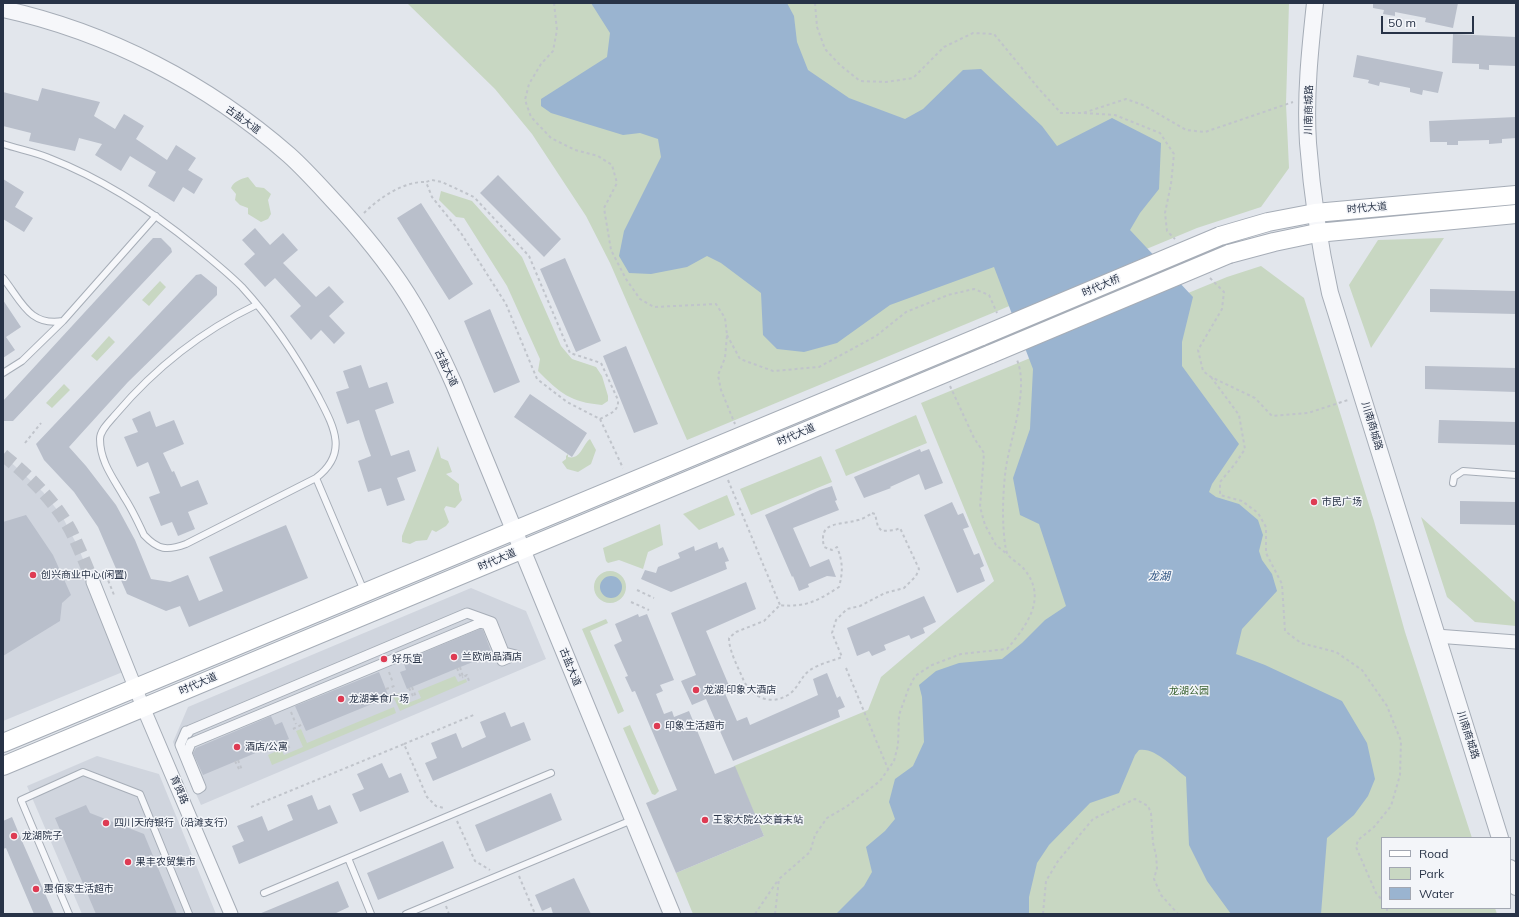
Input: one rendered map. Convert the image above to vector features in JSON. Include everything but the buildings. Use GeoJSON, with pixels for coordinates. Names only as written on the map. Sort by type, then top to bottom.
{"type":"FeatureCollection","features":[{"type":"Feature","properties":{"kind":"main road","name":"时代大道"},"geometry":{"type":"LineString","coordinates":[[1220,236],[1268,222],[1315,213],[1516,195]]}},
{"type":"Feature","properties":{"kind":"main road","name":"时代大道"},"geometry":{"type":"LineString","coordinates":[[1229,254],[1274,242],[1317,233],[1516,214]]}},
{"type":"Feature","properties":{"kind":"main road","name":"时代大桥"},"geometry":{"type":"LineString","coordinates":[[982,336],[1220,236]]}},
{"type":"Feature","properties":{"kind":"main road","name":"时代大桥"},"geometry":{"type":"LineString","coordinates":[[991,354],[1229,254]]}},
{"type":"Feature","properties":{"kind":"main road","name":"时代大道"},"geometry":{"type":"LineString","coordinates":[[3,743],[982,336]]}},
{"type":"Feature","properties":{"kind":"main road","name":"时代大道"},"geometry":{"type":"LineString","coordinates":[[3,766],[991,354]]}},
{"type":"Feature","properties":{"kind":"street","name":"川南商城路"},"geometry":{"type":"LineString","coordinates":[[1315,3],[1310,56],[1308,141],[1317,233],[1330,293],[1500,837]]}},
{"type":"Feature","properties":{"kind":"street","name":"古盐大道"},"geometry":{"type":"LineString","coordinates":[[3,9],[37,16],[92,34],[146,60],[200,89],[268,138],[290,156],[353,222],[379,254],[413,304],[437,347],[523,549],[632,820],[672,914]]}},
{"type":"Feature","properties":{"kind":"street","name":"育贤路"},"geometry":{"type":"LineString","coordinates":[[93,582],[231,914]]}},
{"type":"Feature","properties":{"kind":"street"},"geometry":{"type":"LineString","coordinates":[[467,613],[492,622],[504,652],[516,655],[513,656],[502,661],[487,625],[480,623],[191,743],[187,753],[201,787],[198,789],[180,745],[186,732],[188,733],[190,730],[467,613]]}},
{"type":"Feature","properties":{"kind":"street"},"geometry":{"type":"LineString","coordinates":[[1436,636],[1516,642]]}},
{"type":"Feature","properties":{"kind":"street"},"geometry":{"type":"LineString","coordinates":[[1511,871],[1516,887]]}},
{"type":"Feature","properties":{"kind":"lane"},"geometry":{"type":"LineString","coordinates":[[3,144],[49,158],[131,199],[156,216],[209,257],[242,287],[256,305],[298,361],[334,429],[337,442],[334,458],[330,465],[316,478],[186,544],[174,548],[163,548],[153,544],[144,535],[105,466],[100,448],[100,437],[105,426],[129,398],[154,374],[227,318],[256,305]]}},
{"type":"Feature","properties":{"kind":"lane"},"geometry":{"type":"LineString","coordinates":[[3,373],[22,361],[63,320],[156,216]]}},
{"type":"Feature","properties":{"kind":"lane"},"geometry":{"type":"LineString","coordinates":[[3,278],[30,313],[36,318],[50,323],[63,320]]}},
{"type":"Feature","properties":{"kind":"lane"},"geometry":{"type":"LineString","coordinates":[[1453,483],[1454,477],[1463,471],[1516,475]]}},
{"type":"Feature","properties":{"kind":"lane"},"geometry":{"type":"LineString","coordinates":[[316,478],[365,592]]}},
{"type":"Feature","properties":{"kind":"lane"},"geometry":{"type":"LineString","coordinates":[[69,914],[21,800],[83,772],[140,794],[189,914]]}},
{"type":"Feature","properties":{"kind":"lane"},"geometry":{"type":"LineString","coordinates":[[264,893],[551,773]]}},
{"type":"Feature","properties":{"kind":"lane"},"geometry":{"type":"LineString","coordinates":[[406,914],[632,820]]}},
{"type":"Feature","properties":{"kind":"lane"},"geometry":{"type":"LineString","coordinates":[[348,858],[371,914]]}},
{"type":"Feature","properties":{"kind":"path"},"geometry":{"type":"LineString","coordinates":[[323,3],[336,3]]}},
{"type":"Feature","properties":{"kind":"path"},"geometry":{"type":"LineString","coordinates":[[554,3],[557,30],[553,50],[541,64],[529,84],[525,100],[531,116],[551,138],[562,145],[598,156],[612,165],[617,183],[604,208],[611,250],[626,279],[640,299],[654,307],[716,304],[725,318],[727,335],[725,358],[718,375],[721,390],[741,436]]}},
{"type":"Feature","properties":{"kind":"path"},"geometry":{"type":"LineString","coordinates":[[815,3],[817,27],[825,49],[840,65],[860,81],[886,82],[913,78],[944,47],[973,33],[994,34],[1039,89],[1061,112],[1115,115],[1160,133],[1174,154],[1171,184],[1165,213],[1167,231],[1178,242]]}},
{"type":"Feature","properties":{"kind":"path"},"geometry":{"type":"LineString","coordinates":[[1083,113],[1126,99],[1143,105],[1186,130],[1205,132],[1286,104],[1308,100]]}},
{"type":"Feature","properties":{"kind":"path"},"geometry":{"type":"LineString","coordinates":[[353,222],[374,203],[408,184],[432,180],[442,182],[474,197],[528,256],[570,353],[601,363],[618,400],[618,406],[614,412],[600,419]]}},
{"type":"Feature","properties":{"kind":"path"},"geometry":{"type":"LineString","coordinates":[[426,182],[432,198],[461,233],[506,304],[537,379],[567,402],[600,419],[629,482]]}},
{"type":"Feature","properties":{"kind":"path"},"geometry":{"type":"LineString","coordinates":[[1208,275],[1224,292],[1222,309],[1198,350],[1203,371],[1211,377],[1255,398],[1272,416],[1308,413],[1362,395]]}},
{"type":"Feature","properties":{"kind":"path"},"geometry":{"type":"LineString","coordinates":[[727,335],[740,360],[772,371],[819,367],[876,336],[906,312],[948,295],[974,290],[990,295]]}},
{"type":"Feature","properties":{"kind":"path"},"geometry":{"type":"LineString","coordinates":[[1008,555],[1003,528],[1003,504],[1006,468],[1019,405],[1021,369]]}},
{"type":"Feature","properties":{"kind":"path"},"geometry":{"type":"LineString","coordinates":[[755,914],[779,878],[810,852],[815,834],[827,818],[846,807],[880,781],[894,761],[898,745],[899,715],[915,676],[932,665],[961,654],[1007,649],[1025,626],[1036,601],[1032,580],[1024,568],[996,545],[985,525],[980,507],[984,453],[974,438],[944,373]]}},
{"type":"Feature","properties":{"kind":"path"},"geometry":{"type":"LineString","coordinates":[[1211,377],[1239,415],[1245,449],[1220,482],[1220,495],[1242,501],[1258,513],[1266,527],[1266,552],[1282,584],[1285,632],[1301,643],[1336,652],[1362,670],[1387,706],[1401,741],[1400,775],[1391,806],[1374,827],[1358,840],[1356,846],[1376,893],[1381,899]]}},
{"type":"Feature","properties":{"kind":"path"},"geometry":{"type":"LineString","coordinates":[[25,443],[41,423]]}},
{"type":"Feature","properties":{"kind":"path"},"geometry":{"type":"LineString","coordinates":[[723,465],[780,605]]}},
{"type":"Feature","properties":{"kind":"path"},"geometry":{"type":"LineString","coordinates":[[872,513],[875,514],[878,527],[882,531],[900,528],[919,569],[916,576],[904,588],[885,594],[860,606],[847,609],[839,616],[832,633],[842,657],[810,670],[788,695],[772,700],[753,695],[744,682],[731,649],[729,638],[736,632],[764,621],[780,605],[800,605],[820,600],[839,587],[843,566],[841,558],[837,547],[832,550],[824,547],[822,535],[825,529],[831,526],[861,520],[872,513]]}},
{"type":"Feature","properties":{"kind":"path"},"geometry":{"type":"LineString","coordinates":[[106,575],[114,595]]}},
{"type":"Feature","properties":{"kind":"path"},"geometry":{"type":"LineString","coordinates":[[637,590],[654,598]]}},
{"type":"Feature","properties":{"kind":"path"},"geometry":{"type":"LineString","coordinates":[[631,602],[649,610]]}},
{"type":"Feature","properties":{"kind":"path"},"geometry":{"type":"LineString","coordinates":[[458,668],[461,678],[467,675],[469,682]]}},
{"type":"Feature","properties":{"kind":"path"},"geometry":{"type":"LineString","coordinates":[[846,668],[888,769]]}},
{"type":"Feature","properties":{"kind":"path"},"geometry":{"type":"LineString","coordinates":[[386,689],[397,685]]}},
{"type":"Feature","properties":{"kind":"path"},"geometry":{"type":"LineString","coordinates":[[411,688],[415,697]]}},
{"type":"Feature","properties":{"kind":"path"},"geometry":{"type":"LineString","coordinates":[[251,807],[476,714]]}},
{"type":"Feature","properties":{"kind":"path"},"geometry":{"type":"LineString","coordinates":[[293,729],[303,724]]}},
{"type":"Feature","properties":{"kind":"path"},"geometry":{"type":"LineString","coordinates":[[284,741],[289,750]]}},
{"type":"Feature","properties":{"kind":"path"},"geometry":{"type":"LineString","coordinates":[[404,744],[427,797],[436,806],[442,806],[452,815],[475,861],[488,867],[497,876]]}},
{"type":"Feature","properties":{"kind":"path"},"geometry":{"type":"LineString","coordinates":[[237,761],[241,771]]}},
{"type":"Feature","properties":{"kind":"path"},"geometry":{"type":"LineString","coordinates":[[1043,914],[1046,882],[1058,861],[1093,819],[1135,799],[1148,806],[1151,813],[1153,843],[1156,855],[1154,879],[1161,895],[1178,914]]}},
{"type":"Feature","properties":{"kind":"path"},"geometry":{"type":"LineString","coordinates":[[515,868],[535,914]]}},
{"type":"Feature","properties":{"kind":"path"},"geometry":{"type":"LineString","coordinates":[[775,914],[779,878]]}},
{"type":"Feature","properties":{"kind":"shaded area"},"geometry":{"type":"Polygon","coordinates":[[[3,455],[43,492],[62,516],[77,545],[130,669],[3,721],[3,455]]]}},
{"type":"Feature","properties":{"kind":"shaded area"},"geometry":{"type":"Polygon","coordinates":[[[471,588],[526,611],[546,659],[201,805],[173,742],[188,707],[471,588]]]}},
{"type":"Feature","properties":{"kind":"shaded area","name":"果丰农贸集市"},"geometry":{"type":"Polygon","coordinates":[[[97,756],[159,774],[216,914],[82,914],[27,786],[97,756]]]}},
{"type":"Feature","properties":{"kind":"green space"},"geometry":{"type":"Polygon","coordinates":[[[407,3],[1289,3],[1286,104],[1289,168],[1261,207],[1197,228],[687,440],[610,263],[586,216],[532,134],[495,89],[407,3]]]}},
{"type":"Feature","properties":{"kind":"green space"},"geometry":{"type":"Polygon","coordinates":[[[248,177],[256,187],[264,188],[271,194],[268,200],[271,214],[268,219],[261,222],[248,214],[248,208],[240,205],[235,200],[236,194],[231,188],[236,182],[248,177]]]}},
{"type":"Feature","properties":{"kind":"green space"},"geometry":{"type":"Polygon","coordinates":[[[441,191],[472,201],[522,257],[561,346],[572,359],[596,367],[602,376],[608,401],[602,405],[591,404],[573,399],[559,391],[538,371],[540,359],[507,286],[464,218],[456,217],[439,200],[441,191]]]}},
{"type":"Feature","properties":{"kind":"green space"},"geometry":{"type":"Polygon","coordinates":[[[1444,238],[1371,348],[1349,285],[1378,240],[1444,238]]]}},
{"type":"Feature","properties":{"kind":"green space","name":"龙湖公园"},"geometry":{"type":"Polygon","coordinates":[[[1261,266],[1304,298],[1374,521],[1405,632],[1472,837],[1381,837],[1381,909],[1495,909],[1497,914],[693,914],[676,873],[764,836],[734,766],[868,710],[881,677],[994,581],[921,403],[1227,277],[1261,266]]]}},
{"type":"Feature","properties":{"kind":"green space"},"geometry":{"type":"Polygon","coordinates":[[[160,281],[166,287],[149,306],[142,300],[160,281]]]}},
{"type":"Feature","properties":{"kind":"green space"},"geometry":{"type":"Polygon","coordinates":[[[109,336],[115,342],[97,361],[91,356],[109,336]]]}},
{"type":"Feature","properties":{"kind":"green space"},"geometry":{"type":"Polygon","coordinates":[[[64,384],[70,390],[52,408],[46,403],[64,384]]]}},
{"type":"Feature","properties":{"kind":"green space"},"geometry":{"type":"Polygon","coordinates":[[[916,415],[927,443],[846,476],[835,450],[916,415]]]}},
{"type":"Feature","properties":{"kind":"green space"},"geometry":{"type":"Polygon","coordinates":[[[590,439],[596,450],[591,464],[578,472],[567,469],[562,462],[566,459],[566,456],[568,454],[568,457],[572,457],[579,454],[590,439]]]}},
{"type":"Feature","properties":{"kind":"green space"},"geometry":{"type":"Polygon","coordinates":[[[438,446],[441,458],[448,461],[452,472],[446,474],[459,484],[462,500],[455,508],[446,506],[444,509],[449,522],[446,526],[436,532],[432,530],[427,540],[416,541],[410,544],[402,542],[402,536],[438,446]]]}},
{"type":"Feature","properties":{"kind":"green space"},"geometry":{"type":"Polygon","coordinates":[[[821,456],[832,482],[751,515],[740,489],[821,456]]]}},
{"type":"Feature","properties":{"kind":"green space"},"geometry":{"type":"Polygon","coordinates":[[[727,495],[735,515],[699,530],[683,514],[727,495]]]}},
{"type":"Feature","properties":{"kind":"green space"},"geometry":{"type":"Polygon","coordinates":[[[1421,517],[1516,603],[1516,626],[1475,622],[1447,597],[1421,517]]]}},
{"type":"Feature","properties":{"kind":"green space"},"geometry":{"type":"Polygon","coordinates":[[[660,524],[663,545],[648,552],[643,569],[619,560],[608,563],[606,561],[603,548],[660,524]]]}},
{"type":"Feature","properties":{"kind":"green space"},"geometry":{"type":"Polygon","coordinates":[[[610,571],[616,572],[623,578],[626,587],[625,593],[619,600],[610,603],[604,602],[597,596],[594,587],[595,581],[601,574],[610,571]]]}},
{"type":"Feature","properties":{"kind":"green space"},"geometry":{"type":"Polygon","coordinates":[[[606,619],[608,623],[590,631],[624,711],[618,714],[582,629],[606,619]]]}},
{"type":"Feature","properties":{"kind":"green space"},"geometry":{"type":"Polygon","coordinates":[[[455,676],[458,682],[466,679],[467,682],[400,711],[393,696],[399,693],[403,702],[407,701],[408,703],[421,698],[418,691],[455,676]]]}},
{"type":"Feature","properties":{"kind":"green space"},"geometry":{"type":"Polygon","coordinates":[[[394,707],[396,713],[272,765],[268,755],[281,749],[284,755],[303,747],[296,731],[301,729],[307,743],[394,707]]]}},
{"type":"Feature","properties":{"kind":"green space"},"geometry":{"type":"Polygon","coordinates":[[[630,725],[659,791],[655,795],[652,794],[623,728],[630,725]]]}},
{"type":"Feature","properties":{"kind":"water","name":"龙湖"},"geometry":{"type":"Polygon","coordinates":[[[591,3],[787,3],[794,16],[797,42],[808,70],[849,98],[905,119],[923,109],[963,70],[981,69],[1042,126],[1057,146],[1112,118],[1161,143],[1159,189],[1140,213],[1130,230],[1193,297],[1182,342],[1182,366],[1239,444],[1212,484],[1209,492],[1216,497],[1239,504],[1258,520],[1263,535],[1259,551],[1262,560],[1272,574],[1277,591],[1242,629],[1236,654],[1265,665],[1342,701],[1367,743],[1375,779],[1368,796],[1354,815],[1327,838],[1321,914],[1231,914],[1207,881],[1189,845],[1186,777],[1158,755],[1145,750],[1139,750],[1135,755],[1119,793],[1090,803],[1049,845],[1037,863],[1029,897],[1029,914],[836,914],[864,886],[872,872],[866,847],[885,831],[895,819],[889,802],[895,779],[913,766],[924,742],[922,697],[919,685],[936,671],[959,663],[1002,659],[1022,643],[1045,620],[1066,606],[1039,524],[1020,515],[1013,478],[1030,429],[1033,369],[994,267],[890,305],[837,343],[804,352],[777,349],[763,335],[761,293],[721,263],[707,256],[687,267],[651,274],[629,273],[619,256],[624,231],[661,157],[658,139],[640,133],[623,135],[551,113],[541,106],[541,99],[607,57],[610,33],[591,3]]]}},
{"type":"Feature","properties":{"kind":"water"},"geometry":{"type":"Polygon","coordinates":[[[611,576],[619,579],[622,587],[619,595],[611,598],[603,595],[600,587],[603,579],[611,576]]]}},
{"type":"Feature","properties":{"kind":"tunnel"},"geometry":{"type":"LineString","coordinates":[[3,455],[32,480],[65,520],[80,550],[93,582]]}},
{"type":"Feature","properties":{"kind":"place","name":"市民广场"},"geometry":{"type":"Point","coordinates":[1314,502]}},
{"type":"Feature","properties":{"kind":"place","name":"创兴商业中心(闲置)"},"geometry":{"type":"Point","coordinates":[33,575]}},
{"type":"Feature","properties":{"kind":"place","name":"兰欧尚品酒店"},"geometry":{"type":"Point","coordinates":[454,657]}},
{"type":"Feature","properties":{"kind":"place","name":"好乐宜"},"geometry":{"type":"Point","coordinates":[384,659]}},
{"type":"Feature","properties":{"kind":"place","name":"龙湖·印象大酒店"},"geometry":{"type":"Point","coordinates":[696,690]}},
{"type":"Feature","properties":{"kind":"place","name":"龙湖美食广场"},"geometry":{"type":"Point","coordinates":[341,699]}},
{"type":"Feature","properties":{"kind":"place","name":"印象生活超市"},"geometry":{"type":"Point","coordinates":[657,726]}},
{"type":"Feature","properties":{"kind":"place","name":"酒店/公寓"},"geometry":{"type":"Point","coordinates":[237,747]}},
{"type":"Feature","properties":{"kind":"place","name":"王家大院公交首末站"},"geometry":{"type":"Point","coordinates":[705,820]}},
{"type":"Feature","properties":{"kind":"place","name":"四川天府银行（沿滩支行）"},"geometry":{"type":"Point","coordinates":[106,823]}},
{"type":"Feature","properties":{"kind":"place","name":"龙湖院子"},"geometry":{"type":"Point","coordinates":[14,836]}},
{"type":"Feature","properties":{"kind":"place","name":"果丰农贸集市"},"geometry":{"type":"Point","coordinates":[128,862]}},
{"type":"Feature","properties":{"kind":"place","name":"惠佰家生活超市"},"geometry":{"type":"Point","coordinates":[36,889]}}]}
